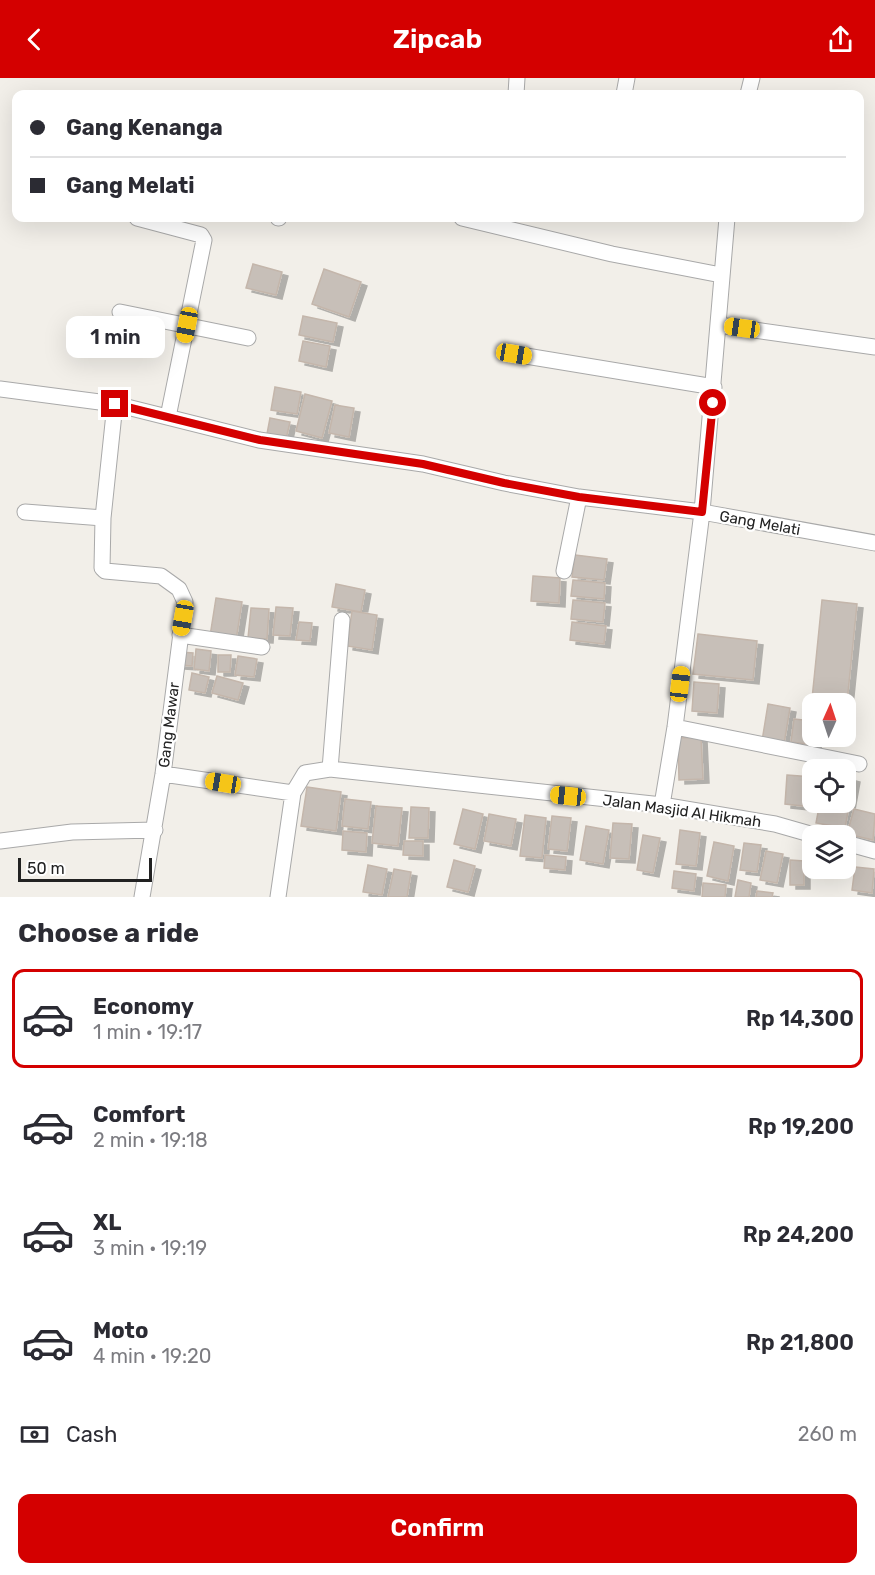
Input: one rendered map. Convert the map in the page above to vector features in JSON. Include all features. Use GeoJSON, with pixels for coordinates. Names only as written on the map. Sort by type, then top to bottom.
{"type":"FeatureCollection","features":[{"type":"Feature","properties":{"kind":"street"},"geometry":{"type":"LineString","coordinates":[[152,222],[201,235],[204,240],[168,417]]}},
{"type":"Feature","properties":{"kind":"street"},"geometry":{"type":"LineString","coordinates":[[498,222],[612,254],[721,274]]}},
{"type":"Feature","properties":{"kind":"street"},"geometry":{"type":"LineString","coordinates":[[662,806],[675,727],[702,512],[719,325],[721,274],[728,222]]}},
{"type":"Feature","properties":{"kind":"street"},"geometry":{"type":"LineString","coordinates":[[120,312],[248,338]]}},
{"type":"Feature","properties":{"kind":"street"},"geometry":{"type":"LineString","coordinates":[[719,325],[875,347]]}},
{"type":"Feature","properties":{"kind":"street"},"geometry":{"type":"LineString","coordinates":[[514,354],[714,387]]}},
{"type":"Feature","properties":{"kind":"street","name":"Gang Melati"},"geometry":{"type":"LineString","coordinates":[[0,388],[115,404],[260,440],[423,464],[504,483],[579,497],[702,512],[875,543]]}},
{"type":"Feature","properties":{"kind":"street"},"geometry":{"type":"LineString","coordinates":[[25,512],[104,518],[115,404]]}},
{"type":"Feature","properties":{"kind":"street"},"geometry":{"type":"LineString","coordinates":[[564,571],[579,497]]}},
{"type":"Feature","properties":{"kind":"street","name":"Gang Mawar"},"geometry":{"type":"LineString","coordinates":[[104,518],[102,568],[105,572],[161,576],[179,589],[185,602],[155,830],[142,897]]}},
{"type":"Feature","properties":{"kind":"street"},"geometry":{"type":"LineString","coordinates":[[330,769],[342,620]]}},
{"type":"Feature","properties":{"kind":"street"},"geometry":{"type":"LineString","coordinates":[[180,634],[262,647]]}},
{"type":"Feature","properties":{"kind":"street"},"geometry":{"type":"LineString","coordinates":[[675,727],[858,764]]}},
{"type":"Feature","properties":{"kind":"street","name":"Jalan Masjid Al Hikmah"},"geometry":{"type":"LineString","coordinates":[[293,793],[304,773],[330,769],[662,806],[776,824],[802,832]]}},
{"type":"Feature","properties":{"kind":"street"},"geometry":{"type":"LineString","coordinates":[[163,774],[293,793],[278,897]]}},
{"type":"Feature","properties":{"kind":"street"},"geometry":{"type":"LineString","coordinates":[[0,841],[72,832],[155,830]]}},
{"type":"Feature","properties":{"kind":"street"},"geometry":{"type":"LineString","coordinates":[[856,846],[875,851]]}},
{"type":"Feature","properties":{"kind":"building"},"geometry":{"type":"Polygon","coordinates":[[[253,264],[282,272],[276,295],[246,288],[253,264]]]}},
{"type":"Feature","properties":{"kind":"building"},"geometry":{"type":"Polygon","coordinates":[[[324,269],[361,282],[349,317],[312,304],[324,269]]]}},
{"type":"Feature","properties":{"kind":"building"},"geometry":{"type":"Polygon","coordinates":[[[303,316],[337,323],[333,342],[299,335],[303,316]]]}},
{"type":"Feature","properties":{"kind":"building"},"geometry":{"type":"Polygon","coordinates":[[[303,341],[330,346],[326,367],[299,361],[303,341]]]}},
{"type":"Feature","properties":{"kind":"building"},"geometry":{"type":"Polygon","coordinates":[[[275,387],[301,392],[297,414],[271,410],[275,387]]]}},
{"type":"Feature","properties":{"kind":"building"},"geometry":{"type":"Polygon","coordinates":[[[305,394],[332,401],[322,438],[296,431],[305,394]]]}},
{"type":"Feature","properties":{"kind":"building"},"geometry":{"type":"Polygon","coordinates":[[[335,405],[354,408],[349,437],[329,433],[335,405]]]}},
{"type":"Feature","properties":{"kind":"building"},"geometry":{"type":"Polygon","coordinates":[[[270,418],[290,422],[286,439],[267,434],[270,418]]]}},
{"type":"Feature","properties":{"kind":"building"},"geometry":{"type":"Polygon","coordinates":[[[575,555],[607,559],[604,580],[572,577],[575,555]]]}},
{"type":"Feature","properties":{"kind":"building"},"geometry":{"type":"Polygon","coordinates":[[[533,576],[560,578],[559,603],[531,601],[533,576]]]}},
{"type":"Feature","properties":{"kind":"building"},"geometry":{"type":"Polygon","coordinates":[[[573,580],[605,583],[604,599],[571,596],[573,580]]]}},
{"type":"Feature","properties":{"kind":"building"},"geometry":{"type":"Polygon","coordinates":[[[336,584],[365,590],[361,612],[332,607],[336,584]]]}},
{"type":"Feature","properties":{"kind":"building"},"geometry":{"type":"Polygon","coordinates":[[[216,598],[242,602],[236,640],[210,636],[216,598]]]}},
{"type":"Feature","properties":{"kind":"building"},"geometry":{"type":"Polygon","coordinates":[[[573,600],[605,603],[603,622],[571,619],[573,600]]]}},
{"type":"Feature","properties":{"kind":"building"},"geometry":{"type":"Polygon","coordinates":[[[822,600],[857,604],[848,693],[813,693],[822,600]]]}},
{"type":"Feature","properties":{"kind":"building"},"geometry":{"type":"Polygon","coordinates":[[[276,607],[293,608],[290,636],[273,635],[276,607]]]}},
{"type":"Feature","properties":{"kind":"building"},"geometry":{"type":"Polygon","coordinates":[[[251,608],[269,609],[267,639],[248,638],[251,608]]]}},
{"type":"Feature","properties":{"kind":"building"},"geometry":{"type":"Polygon","coordinates":[[[352,611],[377,615],[372,650],[347,646],[352,611]]]}},
{"type":"Feature","properties":{"kind":"building"},"geometry":{"type":"Polygon","coordinates":[[[299,622],[312,623],[310,641],[296,640],[299,622]]]}},
{"type":"Feature","properties":{"kind":"building"},"geometry":{"type":"Polygon","coordinates":[[[572,622],[606,626],[604,644],[570,640],[572,622]]]}},
{"type":"Feature","properties":{"kind":"building"},"geometry":{"type":"Polygon","coordinates":[[[698,634],[757,641],[753,680],[693,674],[698,634]]]}},
{"type":"Feature","properties":{"kind":"building"},"geometry":{"type":"Polygon","coordinates":[[[196,649],[211,651],[209,671],[194,669],[196,649]]]}},
{"type":"Feature","properties":{"kind":"building"},"geometry":{"type":"Polygon","coordinates":[[[180,652],[193,653],[192,666],[179,665],[180,652]]]}},
{"type":"Feature","properties":{"kind":"building"},"geometry":{"type":"Polygon","coordinates":[[[218,655],[231,655],[230,672],[218,672],[218,655]]]}},
{"type":"Feature","properties":{"kind":"building"},"geometry":{"type":"Polygon","coordinates":[[[238,656],[257,659],[254,677],[235,675],[238,656]]]}},
{"type":"Feature","properties":{"kind":"building"},"geometry":{"type":"Polygon","coordinates":[[[192,673],[209,677],[205,693],[189,690],[192,673]]]}},
{"type":"Feature","properties":{"kind":"building"},"geometry":{"type":"Polygon","coordinates":[[[217,676],[243,683],[238,700],[212,693],[217,676]]]}},
{"type":"Feature","properties":{"kind":"building"},"geometry":{"type":"Polygon","coordinates":[[[694,682],[719,684],[717,713],[692,711],[694,682]]]}},
{"type":"Feature","properties":{"kind":"building"},"geometry":{"type":"Polygon","coordinates":[[[768,704],[790,708],[784,744],[762,741],[768,704]]]}},
{"type":"Feature","properties":{"kind":"building"},"geometry":{"type":"Polygon","coordinates":[[[794,719],[802,720],[802,743],[791,742],[794,719]]]}},
{"type":"Feature","properties":{"kind":"building"},"geometry":{"type":"Polygon","coordinates":[[[701,737],[703,779],[679,780],[678,738],[701,737]]]}},
{"type":"Feature","properties":{"kind":"building"},"geometry":{"type":"Polygon","coordinates":[[[787,775],[802,776],[802,806],[785,804],[787,775]]]}},
{"type":"Feature","properties":{"kind":"building"},"geometry":{"type":"Polygon","coordinates":[[[307,787],[341,792],[336,831],[301,826],[307,787]]]}},
{"type":"Feature","properties":{"kind":"building"},"geometry":{"type":"Polygon","coordinates":[[[345,799],[371,802],[368,829],[342,826],[345,799]]]}},
{"type":"Feature","properties":{"kind":"building"},"geometry":{"type":"Polygon","coordinates":[[[376,806],[402,808],[398,846],[372,843],[376,806]]]}},
{"type":"Feature","properties":{"kind":"building"},"geometry":{"type":"Polygon","coordinates":[[[411,807],[429,808],[428,838],[409,838],[411,807]]]}},
{"type":"Feature","properties":{"kind":"building"},"geometry":{"type":"Polygon","coordinates":[[[463,809],[483,814],[475,849],[454,844],[463,809]]]}},
{"type":"Feature","properties":{"kind":"building"},"geometry":{"type":"Polygon","coordinates":[[[856,809],[875,814],[873,840],[856,836],[856,825],[850,825],[856,809]]]}},
{"type":"Feature","properties":{"kind":"building"},"geometry":{"type":"Polygon","coordinates":[[[818,813],[848,813],[846,825],[816,823],[818,813]]]}},
{"type":"Feature","properties":{"kind":"building"},"geometry":{"type":"Polygon","coordinates":[[[489,814],[516,819],[511,846],[484,841],[489,814]]]}},
{"type":"Feature","properties":{"kind":"building"},"geometry":{"type":"Polygon","coordinates":[[[525,815],[546,818],[542,858],[520,856],[525,815]]]}},
{"type":"Feature","properties":{"kind":"building"},"geometry":{"type":"Polygon","coordinates":[[[552,816],[571,818],[567,851],[548,849],[552,816]]]}},
{"type":"Feature","properties":{"kind":"building"},"geometry":{"type":"Polygon","coordinates":[[[613,823],[632,824],[629,859],[610,858],[613,823]]]}},
{"type":"Feature","properties":{"kind":"building"},"geometry":{"type":"Polygon","coordinates":[[[586,826],[609,830],[603,864],[580,860],[586,826]]]}},
{"type":"Feature","properties":{"kind":"building"},"geometry":{"type":"Polygon","coordinates":[[[680,830],[700,833],[696,866],[676,864],[680,830]]]}},
{"type":"Feature","properties":{"kind":"building"},"geometry":{"type":"Polygon","coordinates":[[[343,831],[367,833],[366,852],[342,850],[343,831]]]}},
{"type":"Feature","properties":{"kind":"building"},"geometry":{"type":"Polygon","coordinates":[[[643,835],[660,838],[653,873],[637,870],[643,835]]]}},
{"type":"Feature","properties":{"kind":"building"},"geometry":{"type":"Polygon","coordinates":[[[404,841],[423,841],[423,856],[403,855],[404,841]]]}},
{"type":"Feature","properties":{"kind":"building"},"geometry":{"type":"Polygon","coordinates":[[[714,842],[734,846],[728,881],[707,876],[714,842]]]}},
{"type":"Feature","properties":{"kind":"building"},"geometry":{"type":"Polygon","coordinates":[[[744,843],[761,845],[757,872],[740,870],[744,843]]]}},
{"type":"Feature","properties":{"kind":"building"},"geometry":{"type":"Polygon","coordinates":[[[766,851],[783,854],[777,883],[760,880],[766,851]]]}},
{"type":"Feature","properties":{"kind":"building"},"geometry":{"type":"Polygon","coordinates":[[[545,855],[566,857],[565,870],[544,868],[545,855]]]}},
{"type":"Feature","properties":{"kind":"building"},"geometry":{"type":"Polygon","coordinates":[[[454,860],[475,866],[468,892],[447,887],[454,860]]]}},
{"type":"Feature","properties":{"kind":"building"},"geometry":{"type":"Polygon","coordinates":[[[790,860],[802,861],[804,885],[790,885],[790,860]]]}},
{"type":"Feature","properties":{"kind":"building"},"geometry":{"type":"Polygon","coordinates":[[[368,865],[387,869],[382,895],[363,892],[368,865]]]}},
{"type":"Feature","properties":{"kind":"building"},"geometry":{"type":"Polygon","coordinates":[[[856,867],[874,869],[872,893],[852,890],[853,879],[856,879],[856,867]]]}},
{"type":"Feature","properties":{"kind":"building"},"geometry":{"type":"Polygon","coordinates":[[[394,869],[411,872],[407,897],[388,897],[394,869]]]}},
{"type":"Feature","properties":{"kind":"building"},"geometry":{"type":"Polygon","coordinates":[[[674,871],[696,874],[694,891],[672,888],[674,871]]]}},
{"type":"Feature","properties":{"kind":"building"},"geometry":{"type":"Polygon","coordinates":[[[738,880],[751,883],[749,897],[735,897],[738,880]]]}},
{"type":"Feature","properties":{"kind":"building"},"geometry":{"type":"Polygon","coordinates":[[[703,883],[726,885],[725,897],[702,897],[703,883]]]}},
{"type":"Feature","properties":{"kind":"building"},"geometry":{"type":"Polygon","coordinates":[[[757,891],[773,893],[772,897],[756,897],[757,891]]]}},
{"type":"Feature","properties":{"kind":"route"},"geometry":{"type":"LineString","coordinates":[[115,404],[260,440],[423,464],[504,483],[579,497],[702,512],[713,403]]}}]}
